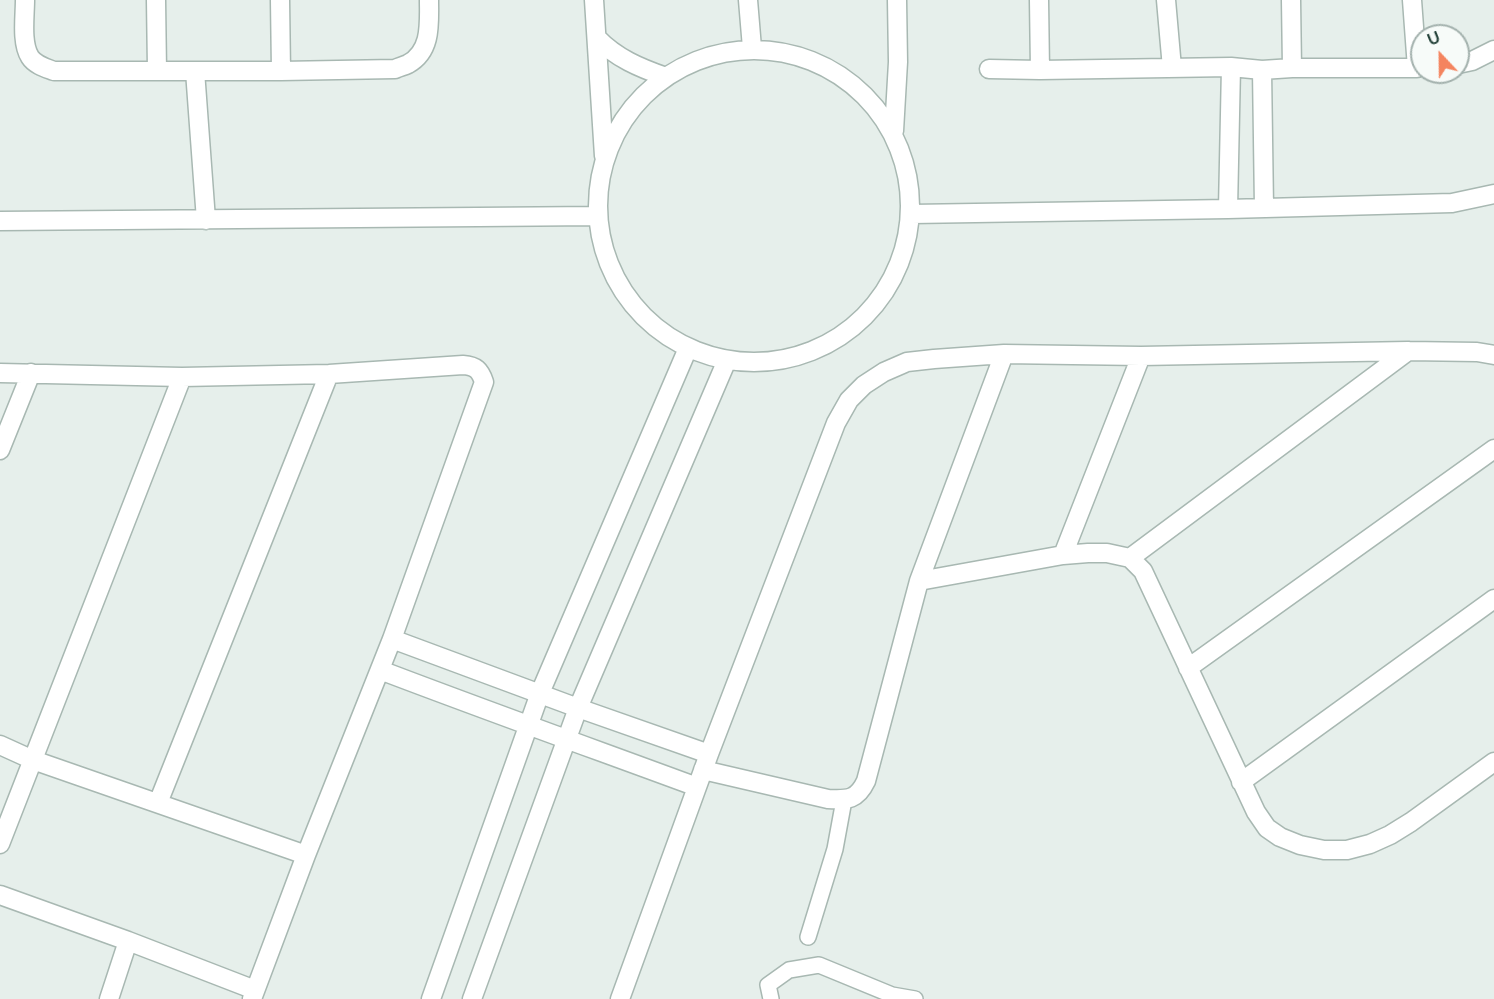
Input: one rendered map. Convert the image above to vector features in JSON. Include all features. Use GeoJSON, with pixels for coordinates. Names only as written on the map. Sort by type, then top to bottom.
{"type":"FeatureCollection","features":[{"type":"Feature","properties":{"kind":"street"},"geometry":{"type":"LineString","coordinates":[[25,0],[25,44],[31,58],[41,67],[54,71],[395,69],[409,64],[427,44],[429,0]]}},
{"type":"Feature","properties":{"kind":"street"},"geometry":{"type":"LineString","coordinates":[[156,0],[157,70]]}},
{"type":"Feature","properties":{"kind":"street"},"geometry":{"type":"LineString","coordinates":[[280,0],[281,71]]}},
{"type":"Feature","properties":{"kind":"street"},"geometry":{"type":"LineString","coordinates":[[594,0],[604,158]]}},
{"type":"Feature","properties":{"kind":"street"},"geometry":{"type":"LineString","coordinates":[[748,0],[752,48]]}},
{"type":"Feature","properties":{"kind":"street"},"geometry":{"type":"LineString","coordinates":[[894,130],[898,62],[897,0]]}},
{"type":"Feature","properties":{"kind":"street"},"geometry":{"type":"LineString","coordinates":[[1039,0],[1040,70]]}},
{"type":"Feature","properties":{"kind":"street"},"geometry":{"type":"LineString","coordinates":[[1166,0],[1172,68]]}},
{"type":"Feature","properties":{"kind":"street"},"geometry":{"type":"LineString","coordinates":[[1291,0],[1292,68]]}},
{"type":"Feature","properties":{"kind":"street"},"geometry":{"type":"LineString","coordinates":[[1412,0],[1415,24]]}},
{"type":"Feature","properties":{"kind":"street"},"geometry":{"type":"LineString","coordinates":[[597,38],[607,49],[622,59],[666,77]]}},
{"type":"Feature","properties":{"kind":"street"},"geometry":{"type":"LineString","coordinates":[[752,48],[809,58],[858,86],[894,130],[909,171],[912,214],[903,258],[883,296],[852,329],[814,351],[771,362],[727,360],[706,356],[688,348],[642,316],[610,270],[597,216],[598,186],[604,158],[621,122],[646,92],[666,77],[677,69],[714,54],[752,48]]}},
{"type":"Feature","properties":{"kind":"street"},"geometry":{"type":"LineString","coordinates":[[1470,61],[1494,50]]}},
{"type":"Feature","properties":{"kind":"street"},"geometry":{"type":"LineString","coordinates":[[1228,209],[1231,67]]}},
{"type":"Feature","properties":{"kind":"street"},"geometry":{"type":"LineString","coordinates":[[989,69],[1410,68]]}},
{"type":"Feature","properties":{"kind":"street"},"geometry":{"type":"LineString","coordinates":[[1263,70],[1264,208]]}},
{"type":"Feature","properties":{"kind":"street"},"geometry":{"type":"LineString","coordinates":[[195,71],[206,220]]}},
{"type":"Feature","properties":{"kind":"street"},"geometry":{"type":"LineString","coordinates":[[912,214],[1452,203],[1494,194]]}},
{"type":"Feature","properties":{"kind":"street"},"geometry":{"type":"LineString","coordinates":[[0,221],[597,216]]}},
{"type":"Feature","properties":{"kind":"street"},"geometry":{"type":"LineString","coordinates":[[431,999],[540,693],[688,348]]}},
{"type":"Feature","properties":{"kind":"street"},"geometry":{"type":"LineString","coordinates":[[621,999],[703,770],[836,423],[849,400],[864,384],[907,362],[1004,354],[1141,356],[1408,351],[1477,352],[1494,355]]}},
{"type":"Feature","properties":{"kind":"street"},"geometry":{"type":"LineString","coordinates":[[1130,558],[1408,351]]}},
{"type":"Feature","properties":{"kind":"street"},"geometry":{"type":"LineString","coordinates":[[380,670],[566,739],[828,799],[844,800],[854,797],[866,781],[919,581],[1004,354]]}},
{"type":"Feature","properties":{"kind":"street"},"geometry":{"type":"LineString","coordinates":[[1062,555],[1141,356]]}},
{"type":"Feature","properties":{"kind":"street"},"geometry":{"type":"LineString","coordinates":[[472,999],[578,708],[727,360]]}},
{"type":"Feature","properties":{"kind":"street"},"geometry":{"type":"LineString","coordinates":[[0,373],[182,377],[329,374],[463,365],[472,366],[484,382],[392,639],[253,994],[128,941],[0,895]]}},
{"type":"Feature","properties":{"kind":"street"},"geometry":{"type":"LineString","coordinates":[[0,450],[31,373]]}},
{"type":"Feature","properties":{"kind":"street"},"geometry":{"type":"LineString","coordinates":[[158,803],[329,374]]}},
{"type":"Feature","properties":{"kind":"street"},"geometry":{"type":"LineString","coordinates":[[0,844],[182,377]]}},
{"type":"Feature","properties":{"kind":"street"},"geometry":{"type":"LineString","coordinates":[[1188,668],[1494,449]]}},
{"type":"Feature","properties":{"kind":"street"},"geometry":{"type":"LineString","coordinates":[[919,581],[1062,555],[1107,553],[1130,558],[1143,571],[1256,812],[1267,828],[1280,837],[1300,845],[1324,850],[1347,850],[1370,844],[1411,822],[1494,762]]}},
{"type":"Feature","properties":{"kind":"street"},"geometry":{"type":"LineString","coordinates":[[1241,782],[1494,599]]}},
{"type":"Feature","properties":{"kind":"street"},"geometry":{"type":"LineString","coordinates":[[392,639],[578,708],[703,770]]}},
{"type":"Feature","properties":{"kind":"street"},"geometry":{"type":"LineString","coordinates":[[0,745],[33,760],[306,855]]}},
{"type":"Feature","properties":{"kind":"street"},"geometry":{"type":"LineString","coordinates":[[109,999],[128,941]]}},
{"type":"Feature","properties":{"kind":"lane"},"geometry":{"type":"LineString","coordinates":[[808,937],[835,849],[844,800]]}},
{"type":"Feature","properties":{"kind":"lane"},"geometry":{"type":"LineString","coordinates":[[771,999],[768,985],[789,970],[819,965],[892,995],[915,999]]}}]}
